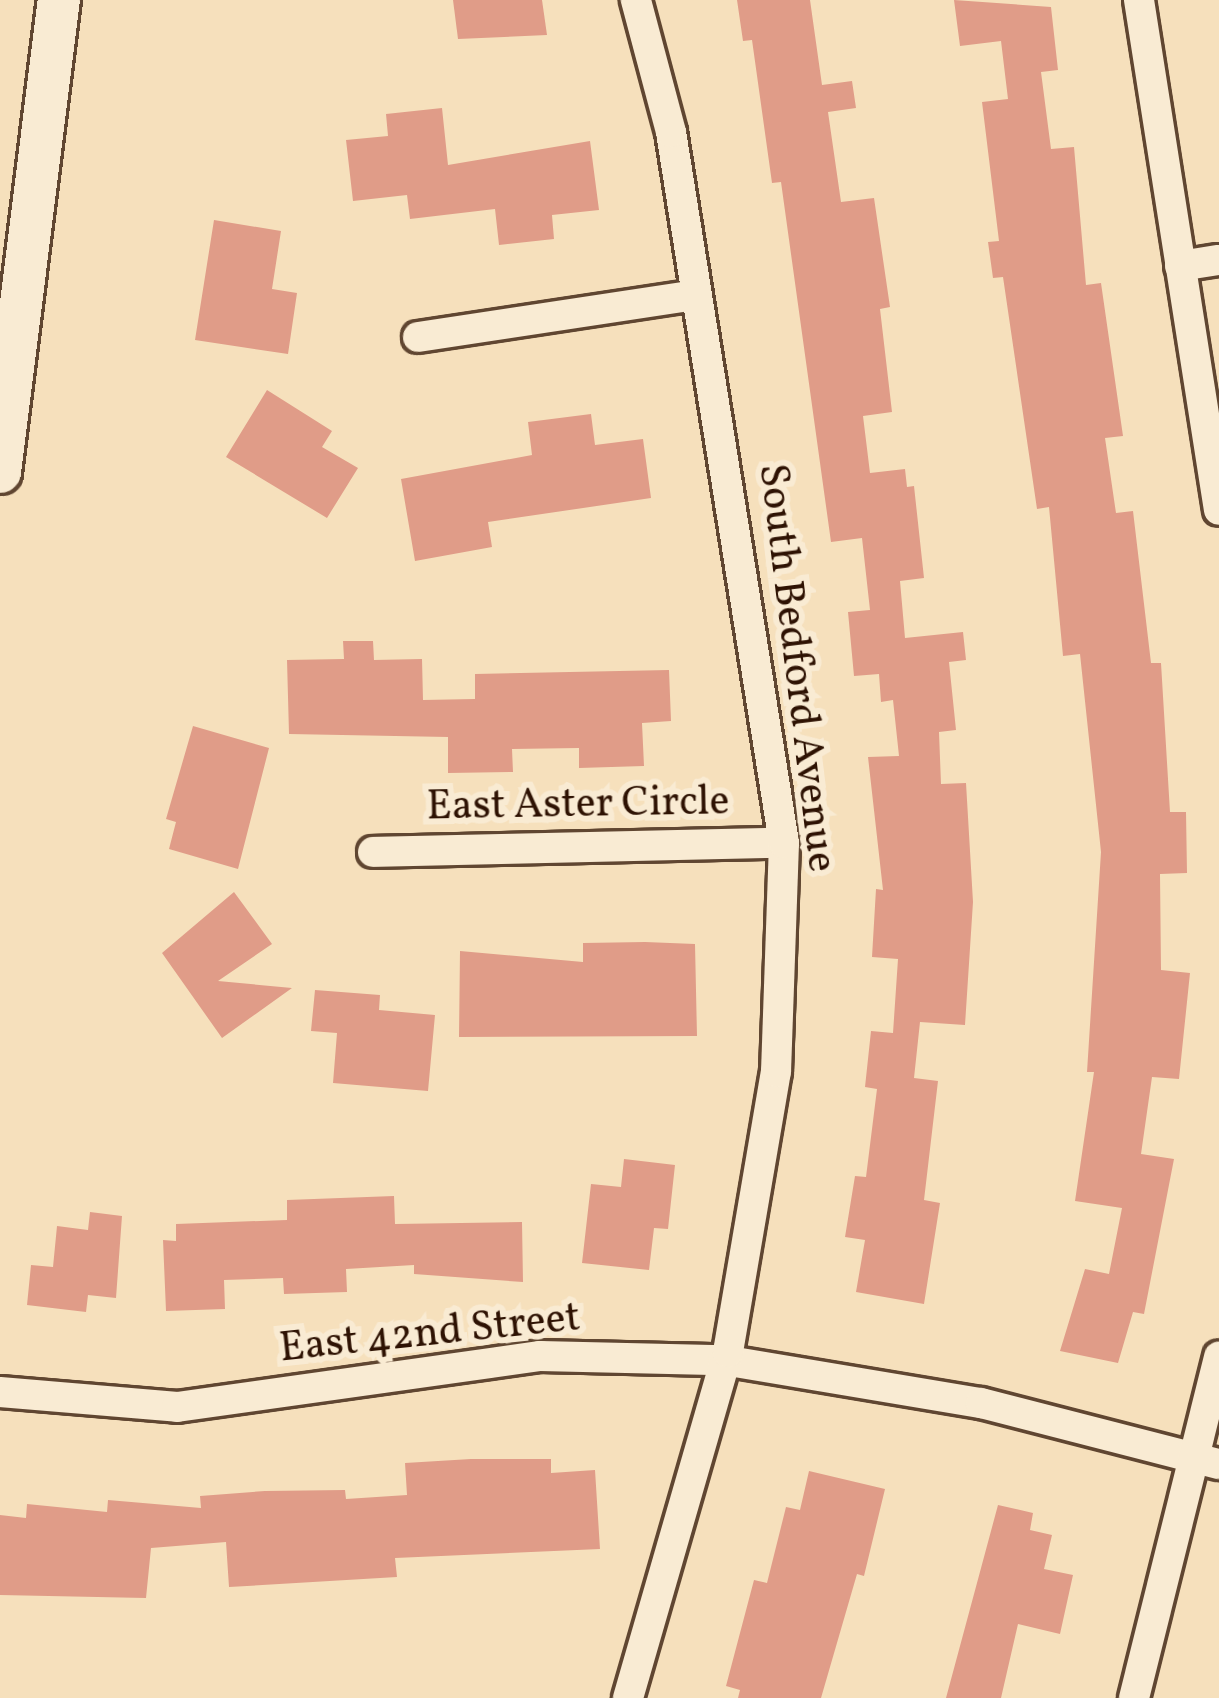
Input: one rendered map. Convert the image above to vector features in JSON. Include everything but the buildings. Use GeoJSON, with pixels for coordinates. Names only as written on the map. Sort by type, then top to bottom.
{"type":"FeatureCollection","features":[{"type":"Feature","properties":{"kind":"main road"},"geometry":{"type":"LineString","coordinates":[[0,472],[59,0]]}},
{"type":"Feature","properties":{"kind":"street","name":"South Bedford Avenue"},"geometry":{"type":"LineString","coordinates":[[628,1698],[723,1360],[776,1072],[784,843],[659,69],[636,0]]}},
{"type":"Feature","properties":{"kind":"street"},"geometry":{"type":"LineString","coordinates":[[1139,0],[1219,510]]}},
{"type":"Feature","properties":{"kind":"street"},"geometry":{"type":"LineString","coordinates":[[1180,266],[1219,260]]}},
{"type":"Feature","properties":{"kind":"street"},"geometry":{"type":"LineString","coordinates":[[418,337],[696,295]]}},
{"type":"Feature","properties":{"kind":"street","name":"East Aster Circle"},"geometry":{"type":"LineString","coordinates":[[373,852],[784,843]]}},
{"type":"Feature","properties":{"kind":"street","name":"East 42nd Street"},"geometry":{"type":"LineString","coordinates":[[0,1392],[177,1407],[540,1356],[723,1360],[981,1403],[1205,1461]]}},
{"type":"Feature","properties":{"kind":"street"},"geometry":{"type":"LineString","coordinates":[[1134,1698],[1205,1461],[1219,1356]]}}]}
